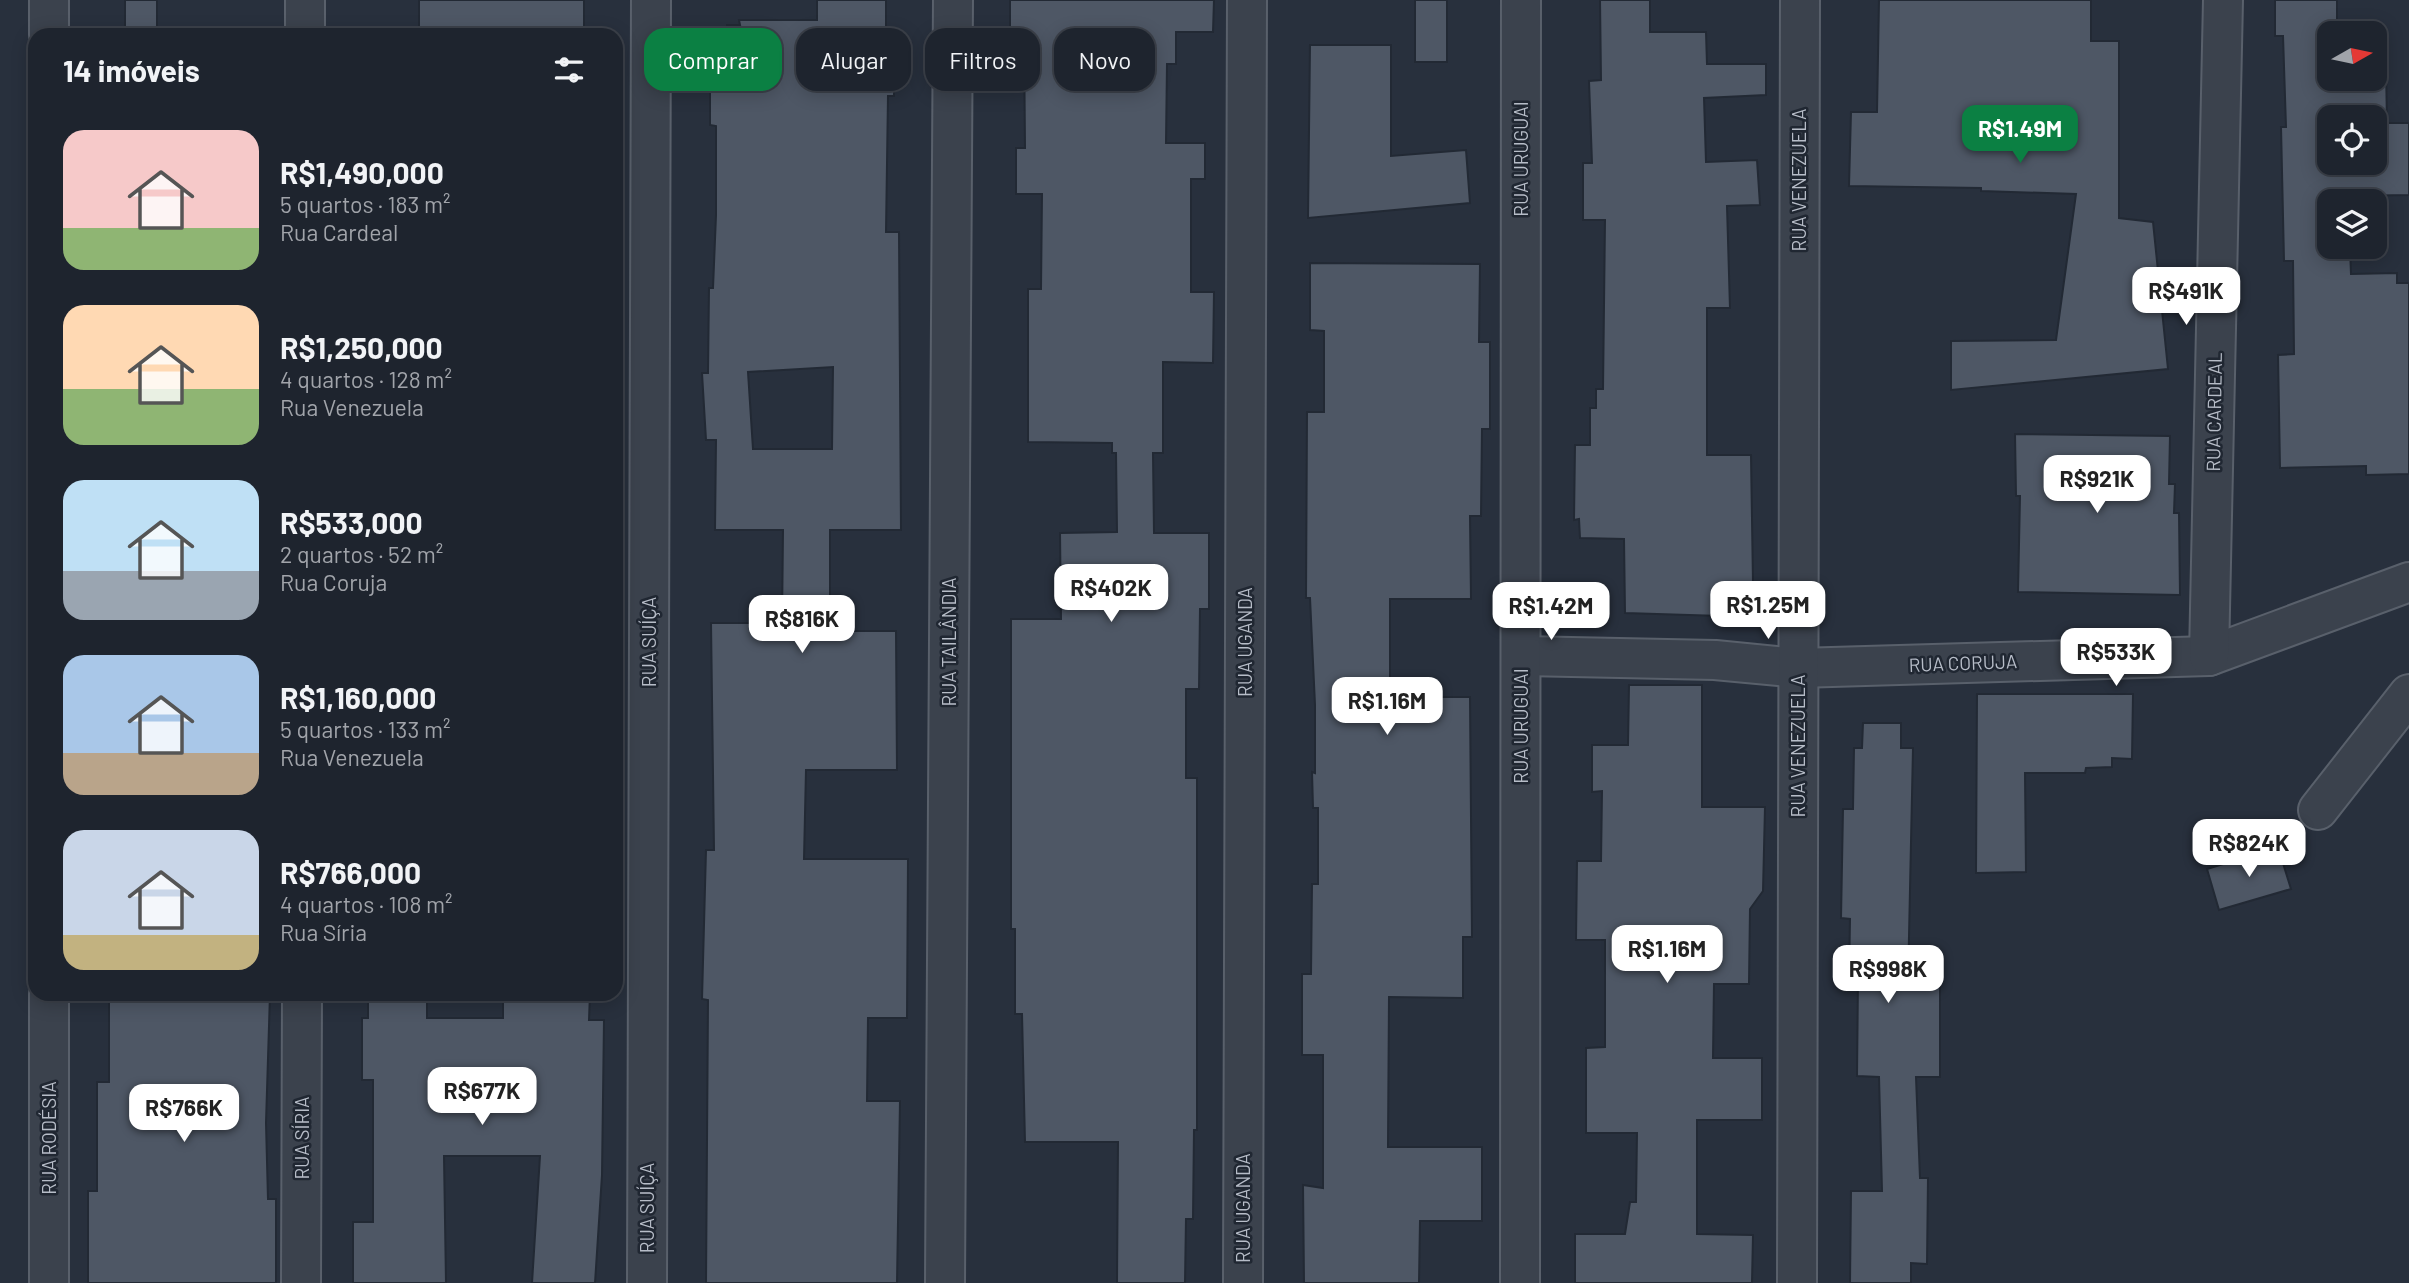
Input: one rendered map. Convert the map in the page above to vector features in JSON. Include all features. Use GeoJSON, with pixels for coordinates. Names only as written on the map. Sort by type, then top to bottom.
{"type":"FeatureCollection","features":[{"type":"Feature","properties":{"kind":"street"},"geometry":{"type":"LineString","coordinates":[[49,0],[49,28]]}},
{"type":"Feature","properties":{"kind":"street"},"geometry":{"type":"LineString","coordinates":[[305,0],[305,28]]}},
{"type":"Feature","properties":{"kind":"street","name":"RUA SUÍÇA"},"geometry":{"type":"LineString","coordinates":[[647,1283],[651,0]]}},
{"type":"Feature","properties":{"kind":"street","name":"RUA TAILÂNDIA"},"geometry":{"type":"LineString","coordinates":[[945,1283],[953,0]]}},
{"type":"Feature","properties":{"kind":"street","name":"RUA UGANDA"},"geometry":{"type":"LineString","coordinates":[[1243,1283],[1247,0]]}},
{"type":"Feature","properties":{"kind":"street","name":"RUA URUGUAI"},"geometry":{"type":"LineString","coordinates":[[1520,1283],[1521,0]]}},
{"type":"Feature","properties":{"kind":"street","name":"RUA VENEZUELA"},"geometry":{"type":"LineString","coordinates":[[1797,1283],[1800,0]]}},
{"type":"Feature","properties":{"kind":"street","name":"RUA CARDEAL"},"geometry":{"type":"LineString","coordinates":[[2209,656],[2222,0]]}},
{"type":"Feature","properties":{"kind":"street","name":"RUA CORUJA"},"geometry":{"type":"LineString","coordinates":[[1521,656],[1714,660],[1798,668],[2209,656],[2409,582]]}},
{"type":"Feature","properties":{"kind":"street"},"geometry":{"type":"LineString","coordinates":[[2318,810],[2409,694]]}},
{"type":"Feature","properties":{"kind":"street","name":"RUA RODÉSIA"},"geometry":{"type":"LineString","coordinates":[[49,1001],[49,1283]]}},
{"type":"Feature","properties":{"kind":"street","name":"RUA SÍRIA"},"geometry":{"type":"LineString","coordinates":[[301,1283],[302,1001]]}},
{"type":"Feature","properties":{"kind":"building"},"geometry":{"type":"Polygon","coordinates":[[[125,0],[157,0],[157,28],[125,28],[125,0]]]}},
{"type":"Feature","properties":{"kind":"building"},"geometry":{"type":"Polygon","coordinates":[[[419,0],[584,0],[584,28],[419,28],[419,0]]]}},
{"type":"Feature","properties":{"kind":"building"},"geometry":{"type":"Polygon","coordinates":[[[817,0],[886,0],[886,28],[796,28],[796,91],[894,91],[894,96],[888,96],[886,232],[899,232],[901,530],[830,530],[830,631],[896,631],[897,770],[806,770],[804,859],[908,859],[907,1018],[868,1018],[867,1101],[900,1101],[897,1283],[706,1283],[708,1000],[702,999],[706,850],[714,850],[711,623],[782,623],[783,530],[715,530],[716,440],[706,440],[702,373],[708,373],[709,288],[713,288],[716,215],[716,126],[710,125],[710,91],[782,91],[782,28],[727,28],[727,25],[740,25],[739,20],[817,20],[817,0]],[[833,367],[748,372],[753,449],[832,449],[833,367]]]}},
{"type":"Feature","properties":{"kind":"building"},"geometry":{"type":"Polygon","coordinates":[[[1010,0],[1214,0],[1213,32],[1176,32],[1176,64],[1167,64],[1166,143],[1205,143],[1205,179],[1191,179],[1191,292],[1214,292],[1213,363],[1163,362],[1163,453],[1153,453],[1154,533],[1209,533],[1209,609],[1200,609],[1199,689],[1186,689],[1186,778],[1197,778],[1197,1130],[1194,1130],[1193,1219],[1186,1219],[1185,1283],[1117,1283],[1118,1142],[1025,1142],[1022,1014],[1015,1014],[1015,929],[1011,929],[1011,619],[1061,619],[1060,533],[1117,532],[1116,453],[1112,453],[1112,443],[1028,442],[1028,289],[1041,289],[1042,194],[1016,194],[1016,148],[1025,148],[1024,91],[1040,91],[1040,28],[1010,28],[1010,0]]]}},
{"type":"Feature","properties":{"kind":"building"},"geometry":{"type":"Polygon","coordinates":[[[1415,0],[1447,0],[1447,62],[1415,62],[1415,0]]]}},
{"type":"Feature","properties":{"kind":"building"},"geometry":{"type":"Polygon","coordinates":[[[1600,0],[1650,0],[1650,32],[1706,32],[1707,64],[1766,64],[1766,95],[1704,98],[1706,162],[1757,160],[1760,205],[1727,206],[1730,308],[1707,308],[1707,455],[1751,455],[1753,583],[1722,583],[1721,616],[1625,613],[1624,539],[1580,538],[1579,519],[1574,520],[1575,445],[1590,445],[1590,408],[1596,408],[1596,389],[1603,389],[1605,220],[1583,220],[1583,163],[1592,163],[1589,81],[1601,80],[1600,0]]]}},
{"type":"Feature","properties":{"kind":"building"},"geometry":{"type":"Polygon","coordinates":[[[1879,0],[2091,0],[2091,41],[2119,41],[2119,218],[2153,222],[2168,369],[1951,390],[1951,341],[2056,340],[2076,194],[1981,191],[1981,188],[1849,186],[1851,112],[1877,112],[1879,0]]]}},
{"type":"Feature","properties":{"kind":"building"},"geometry":{"type":"Polygon","coordinates":[[[2275,0],[2337,0],[2337,21],[2317,21],[2317,91],[2386,91],[2387,105],[2317,105],[2317,175],[2387,175],[2387,123],[2409,123],[2409,195],[2387,195],[2387,189],[2317,189],[2317,259],[2350,259],[2351,274],[2397,273],[2397,283],[2409,283],[2409,474],[2366,475],[2366,466],[2280,468],[2278,355],[2294,354],[2293,261],[2284,261],[2281,127],[2286,127],[2283,36],[2275,36],[2275,0]]]}},
{"type":"Feature","properties":{"kind":"building"},"geometry":{"type":"Polygon","coordinates":[[[1310,45],[1391,45],[1391,156],[1466,150],[1470,203],[1308,218],[1310,45]]]}},
{"type":"Feature","properties":{"kind":"building"},"geometry":{"type":"Polygon","coordinates":[[[1310,263],[1480,264],[1479,342],[1490,342],[1490,429],[1482,429],[1481,516],[1470,516],[1471,599],[1390,599],[1390,697],[1470,697],[1472,937],[1463,937],[1463,998],[1389,997],[1388,1147],[1482,1147],[1482,1221],[1420,1221],[1419,1283],[1304,1283],[1303,1185],[1323,1188],[1323,1055],[1302,1055],[1302,974],[1311,974],[1312,884],[1318,884],[1318,808],[1313,808],[1312,772],[1315,773],[1315,705],[1310,598],[1306,598],[1307,412],[1324,412],[1324,331],[1310,330],[1310,263]]]}},
{"type":"Feature","properties":{"kind":"building"},"geometry":{"type":"Polygon","coordinates":[[[2015,434],[2170,436],[2169,484],[2175,484],[2174,513],[2179,513],[2180,595],[2018,592],[2020,496],[2016,496],[2015,434]]]}},
{"type":"Feature","properties":{"kind":"building"},"geometry":{"type":"Polygon","coordinates":[[[1629,685],[1702,685],[1702,807],[1765,807],[1763,891],[1750,909],[1749,984],[1714,984],[1713,1058],[1762,1058],[1762,1120],[1697,1120],[1697,1234],[1753,1235],[1752,1283],[1575,1283],[1575,1234],[1625,1234],[1630,1202],[1636,1202],[1637,1133],[1586,1133],[1586,1048],[1605,1047],[1605,940],[1576,940],[1577,861],[1601,861],[1602,791],[1592,792],[1592,745],[1628,745],[1629,685]]]}},
{"type":"Feature","properties":{"kind":"building"},"geometry":{"type":"Polygon","coordinates":[[[1977,694],[2133,694],[2132,759],[2112,758],[2112,767],[2086,768],[2085,773],[2025,773],[2026,872],[1976,873],[1977,694]]]}},
{"type":"Feature","properties":{"kind":"building"},"geometry":{"type":"Polygon","coordinates":[[[1863,723],[1901,723],[1901,748],[1913,748],[1908,984],[1940,984],[1940,1077],[1916,1077],[1920,1178],[1928,1178],[1927,1264],[1911,1263],[1911,1283],[1850,1283],[1851,1191],[1882,1191],[1879,1077],[1857,1076],[1858,977],[1849,977],[1850,919],[1841,918],[1843,809],[1853,809],[1854,748],[1862,748],[1863,723]]]}},
{"type":"Feature","properties":{"kind":"building"},"geometry":{"type":"Polygon","coordinates":[[[2278,847],[2291,889],[2219,910],[2207,869],[2278,847]]]}},
{"type":"Feature","properties":{"kind":"building"},"geometry":{"type":"Polygon","coordinates":[[[109,1001],[270,1001],[266,1123],[268,1199],[276,1199],[276,1283],[88,1283],[88,1191],[97,1191],[97,1082],[109,1082],[109,1001]]]}},
{"type":"Feature","properties":{"kind":"building"},"geometry":{"type":"Polygon","coordinates":[[[368,1001],[427,1001],[427,1018],[503,1018],[503,1001],[590,1001],[589,1020],[604,1020],[602,1175],[595,1283],[532,1283],[540,1156],[444,1156],[446,1283],[353,1283],[353,1222],[373,1222],[373,1080],[362,1080],[362,1018],[368,1018],[368,1001]]]}}]}
